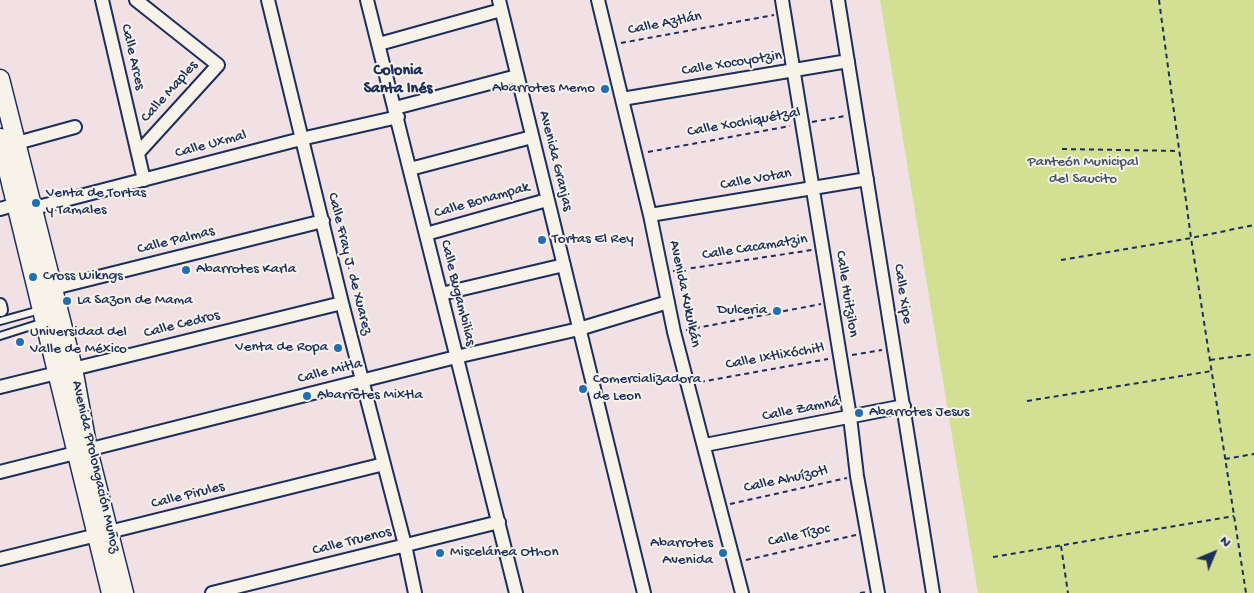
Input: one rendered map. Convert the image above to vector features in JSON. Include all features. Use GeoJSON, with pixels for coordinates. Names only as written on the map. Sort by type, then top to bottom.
{"type":"FeatureCollection","features":[{"type":"Feature","properties":{"kind":"street","name":"Calle Arces"},"geometry":{"type":"LineString","coordinates":[[102,0],[144,180]]}},
{"type":"Feature","properties":{"kind":"street","name":"Calle Maples"},"geometry":{"type":"LineString","coordinates":[[136,0],[218,64],[138,152]]}},
{"type":"Feature","properties":{"kind":"street","name":"Calle Fray J. de Xuarez"},"geometry":{"type":"LineString","coordinates":[[268,0],[342,303],[405,546],[415,593]]}},
{"type":"Feature","properties":{"kind":"street","name":"Calle Bugambilias"},"geometry":{"type":"LineString","coordinates":[[367,0],[516,593]]}},
{"type":"Feature","properties":{"kind":"street","name":"Avenida Kukulkán"},"geometry":{"type":"LineString","coordinates":[[598,0],[650,215],[674,332],[721,506],[742,593]]}},
{"type":"Feature","properties":{"kind":"street","name":"Calle Huitzilon"},"geometry":{"type":"LineString","coordinates":[[782,0],[850,417],[857,476],[878,593]]}},
{"type":"Feature","properties":{"kind":"street","name":"Calle Xipe"},"geometry":{"type":"LineString","coordinates":[[838,0],[933,593]]}},
{"type":"Feature","properties":{"kind":"street"},"geometry":{"type":"LineString","coordinates":[[379,44],[500,5]]}},
{"type":"Feature","properties":{"kind":"street","name":"Avenida Granjas"},"geometry":{"type":"LineString","coordinates":[[500,5],[644,593]]}},
{"type":"Feature","properties":{"kind":"street","name":"Calle Xocoyotzin"},"geometry":{"type":"LineString","coordinates":[[622,99],[848,61]]}},
{"type":"Feature","properties":{"kind":"street","name":"Calle Uxmal"},"geometry":{"type":"LineString","coordinates":[[17,207],[144,180],[301,139],[517,76]]}},
{"type":"Feature","properties":{"kind":"street","name":"Avenida Prolongación Muñoz"},"geometry":{"type":"LineString","coordinates":[[0,79],[4,141],[17,207],[45,290],[103,534],[124,593]]}},
{"type":"Feature","properties":{"kind":"street"},"geometry":{"type":"LineString","coordinates":[[4,141],[75,127]]}},
{"type":"Feature","properties":{"kind":"street"},"geometry":{"type":"LineString","coordinates":[[410,169],[532,136]]}},
{"type":"Feature","properties":{"kind":"street","name":"Calle Votan"},"geometry":{"type":"LineString","coordinates":[[650,215],[867,179]]}},
{"type":"Feature","properties":{"kind":"street","name":"Calle Bonampak"},"geometry":{"type":"LineString","coordinates":[[426,234],[548,200]]}},
{"type":"Feature","properties":{"kind":"street","name":"Calle Palmas"},"geometry":{"type":"LineString","coordinates":[[45,290],[323,221]]}},
{"type":"Feature","properties":{"kind":"street"},"geometry":{"type":"LineString","coordinates":[[441,294],[564,265]]}},
{"type":"Feature","properties":{"kind":"street","name":"Avenida Prolongación Muñoz"},"geometry":{"type":"LineString","coordinates":[[45,290],[43,315],[64,370]]}},
{"type":"Feature","properties":{"kind":"street","name":"Calle Mitla"},"geometry":{"type":"LineString","coordinates":[[0,472],[456,357],[579,329],[668,302]]}},
{"type":"Feature","properties":{"kind":"street","name":"Calle Cedros"},"geometry":{"type":"LineString","coordinates":[[0,387],[342,303]]}},
{"type":"Feature","properties":{"kind":"street","name":"Calle Zamná"},"geometry":{"type":"LineString","coordinates":[[705,445],[904,406]]}},
{"type":"Feature","properties":{"kind":"street","name":"Calle Pirules"},"geometry":{"type":"LineString","coordinates":[[0,559],[384,464]]}},
{"type":"Feature","properties":{"kind":"street","name":"Calle Truenos"},"geometry":{"type":"LineString","coordinates":[[212,593],[499,522]]}},
{"type":"Feature","properties":{"kind":"street","name":"Avenida Prolongación Muñoz"},"geometry":{"type":"LineString","coordinates":[[103,534],[111,593]]}},
{"type":"Feature","properties":{"kind":"lane"},"geometry":{"type":"LineString","coordinates":[[0,312],[13,318],[43,315]]}},
{"type":"Feature","properties":{"kind":"lane"},"geometry":{"type":"LineString","coordinates":[[0,336],[17,330],[43,315]]}},
{"type":"Feature","properties":{"kind":"lane"},"geometry":{"type":"LineString","coordinates":[[13,318],[17,330]]}},
{"type":"Feature","properties":{"kind":"path"},"geometry":{"type":"LineString","coordinates":[[1159,0],[1191,238],[1246,593]]}},
{"type":"Feature","properties":{"kind":"path","name":"Calle Aztlán"},"geometry":{"type":"LineString","coordinates":[[610,45],[784,13]]}},
{"type":"Feature","properties":{"kind":"path","name":"Calle Xochiquétzal"},"geometry":{"type":"LineString","coordinates":[[635,155],[857,114]]}},
{"type":"Feature","properties":{"kind":"path"},"geometry":{"type":"LineString","coordinates":[[1062,149],[1179,151]]}},
{"type":"Feature","properties":{"kind":"path"},"geometry":{"type":"LineString","coordinates":[[1061,260],[1191,238],[1254,225]]}},
{"type":"Feature","properties":{"kind":"path","name":"Calle Cacamatzin"},"geometry":{"type":"LineString","coordinates":[[662,273],[822,249]]}},
{"type":"Feature","properties":{"kind":"path"},"geometry":{"type":"LineString","coordinates":[[674,332],[830,302]]}},
{"type":"Feature","properties":{"kind":"path","name":"Calle Ixtlixóchitl"},"geometry":{"type":"LineString","coordinates":[[688,384],[894,348]]}},
{"type":"Feature","properties":{"kind":"path"},"geometry":{"type":"LineString","coordinates":[[1210,360],[1254,354]]}},
{"type":"Feature","properties":{"kind":"path"},"geometry":{"type":"LineString","coordinates":[[1027,401],[1212,371]]}},
{"type":"Feature","properties":{"kind":"path"},"geometry":{"type":"LineString","coordinates":[[1225,459],[1254,454]]}},
{"type":"Feature","properties":{"kind":"path","name":"Calle Ahuízotl"},"geometry":{"type":"LineString","coordinates":[[721,506],[857,476]]}},
{"type":"Feature","properties":{"kind":"path"},"geometry":{"type":"LineString","coordinates":[[993,556],[1234,516]]}},
{"type":"Feature","properties":{"kind":"path","name":"Calle Tízoc"},"geometry":{"type":"LineString","coordinates":[[734,562],[868,532]]}},
{"type":"Feature","properties":{"kind":"path"},"geometry":{"type":"LineString","coordinates":[[1061,545],[1068,593]]}},
{"type":"Feature","properties":{"kind":"green space","name":"Panteón Municipal del Saucito"},"geometry":{"type":"Polygon","coordinates":[[[880,0],[1254,0],[1254,593],[978,593],[880,0]]]}},
{"type":"Feature","properties":{"kind":"place","name":"Abarrotes Memo"},"geometry":{"type":"Point","coordinates":[605,89]}},
{"type":"Feature","properties":{"kind":"place","name":"Venta de Tortas y Tamales"},"geometry":{"type":"Point","coordinates":[36,203]}},
{"type":"Feature","properties":{"kind":"place","name":"Tortas El Rey"},"geometry":{"type":"Point","coordinates":[542,240]}},
{"type":"Feature","properties":{"kind":"place","name":"Abarrotes Karla"},"geometry":{"type":"Point","coordinates":[186,270]}},
{"type":"Feature","properties":{"kind":"place","name":"Cross Wikngs"},"geometry":{"type":"Point","coordinates":[33,277]}},
{"type":"Feature","properties":{"kind":"place","name":"La Sazon de Mama"},"geometry":{"type":"Point","coordinates":[67,301]}},
{"type":"Feature","properties":{"kind":"place","name":"Dulceria"},"geometry":{"type":"Point","coordinates":[777,311]}},
{"type":"Feature","properties":{"kind":"place","name":"Universidad del Valle de México"},"geometry":{"type":"Point","coordinates":[20,342]}},
{"type":"Feature","properties":{"kind":"place","name":"Venta de Ropa"},"geometry":{"type":"Point","coordinates":[338,348]}},
{"type":"Feature","properties":{"kind":"place","name":"Comercializadora de Leon"},"geometry":{"type":"Point","coordinates":[583,389]}},
{"type":"Feature","properties":{"kind":"place","name":"Abarrotes Mixtla"},"geometry":{"type":"Point","coordinates":[307,396]}},
{"type":"Feature","properties":{"kind":"place","name":"Abarrotes Jesus"},"geometry":{"type":"Point","coordinates":[859,413]}},
{"type":"Feature","properties":{"kind":"place","name":"Miscelánea Othon"},"geometry":{"type":"Point","coordinates":[440,553]}},
{"type":"Feature","properties":{"kind":"place","name":"Abarrotes Avenida"},"geometry":{"type":"Point","coordinates":[723,553]}},
{"type":"Feature","properties":{"kind":"district","name":"Colonia Santa Inés"},"geometry":{"type":"Point","coordinates":[398,81]}}]}
